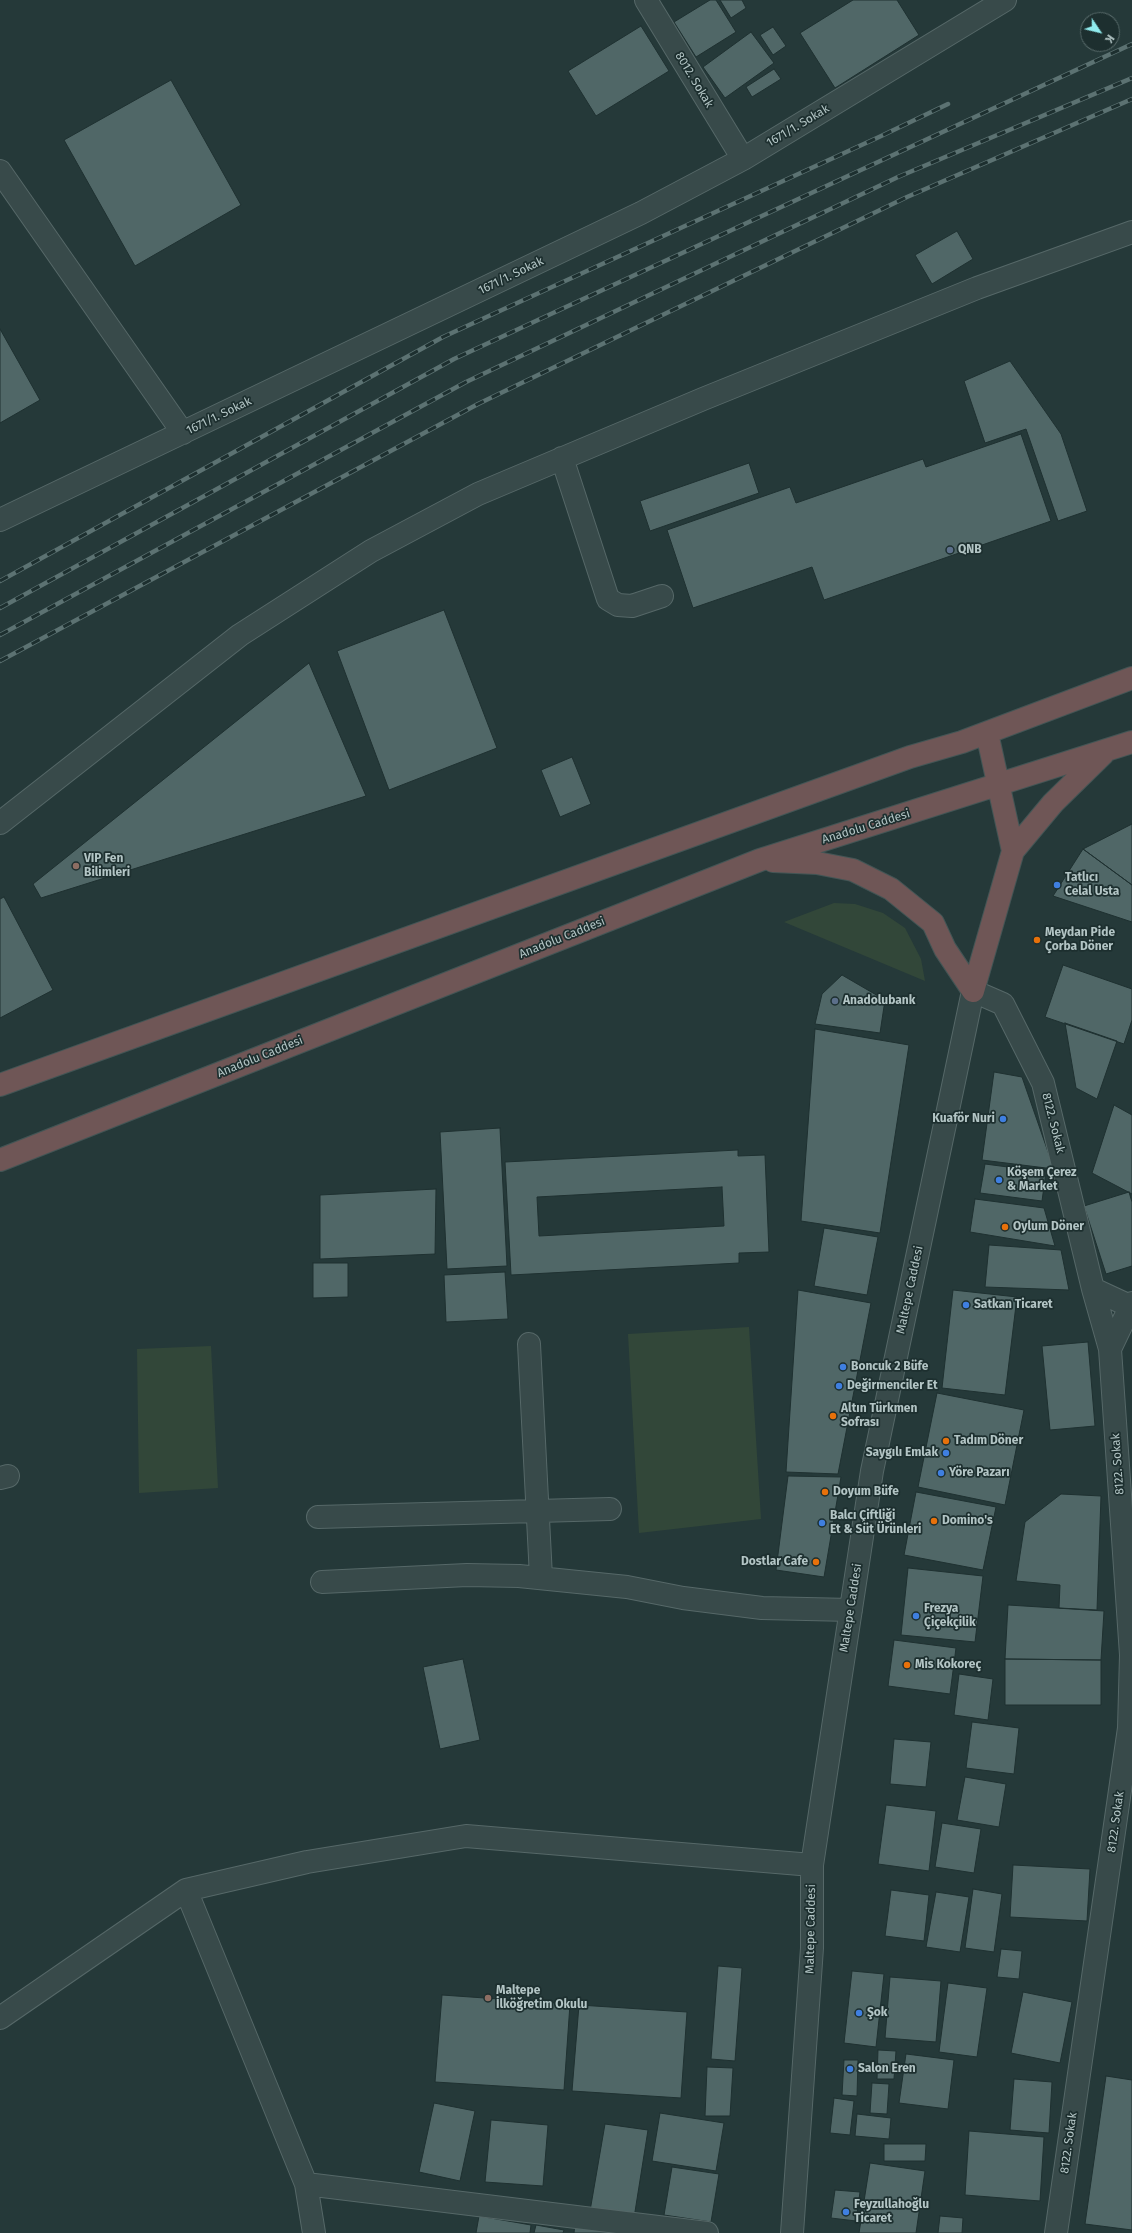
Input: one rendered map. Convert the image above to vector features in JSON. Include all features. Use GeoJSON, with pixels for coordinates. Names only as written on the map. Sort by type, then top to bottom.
{"type":"FeatureCollection","features":[{"type":"Feature","properties":{"kind":"highway"},"geometry":{"type":"LineString","coordinates":[[0,1085],[910,757],[987,733],[1132,678]]}},
{"type":"Feature","properties":{"kind":"highway"},"geometry":{"type":"LineString","coordinates":[[987,733],[1014,851]]}},
{"type":"Feature","properties":{"kind":"highway","name":"Anadolu Caddesi"},"geometry":{"type":"LineString","coordinates":[[0,1160],[760,860],[1132,742]]}},
{"type":"Feature","properties":{"kind":"highway"},"geometry":{"type":"LineString","coordinates":[[972,991],[1014,851],[1053,803],[1107,751]]}},
{"type":"Feature","properties":{"kind":"highway"},"geometry":{"type":"LineString","coordinates":[[760,860],[817,864],[853,870],[891,889],[933,923],[945,949],[972,991]]}},
{"type":"Feature","properties":{"kind":"street","name":"8012. Sokak"},"geometry":{"type":"LineString","coordinates":[[646,0],[743,159]]}},
{"type":"Feature","properties":{"kind":"street","name":"1671/1. Sokak"},"geometry":{"type":"LineString","coordinates":[[0,520],[641,213],[743,159],[1005,0]]}},
{"type":"Feature","properties":{"kind":"street"},"geometry":{"type":"LineString","coordinates":[[0,171],[183,433]]}},
{"type":"Feature","properties":{"kind":"street"},"geometry":{"type":"LineString","coordinates":[[0,823],[246,631],[372,550],[478,494],[562,458],[977,288],[1132,232]]}},
{"type":"Feature","properties":{"kind":"street"},"geometry":{"type":"LineString","coordinates":[[562,458],[608,599],[618,605],[632,606],[662,596]]}},
{"type":"Feature","properties":{"kind":"street","name":"8122. Sokak"},"geometry":{"type":"LineString","coordinates":[[972,991],[1003,1004],[1043,1084],[1093,1289],[1110,1349],[1132,1655],[1129,1728],[1056,2233]]}},
{"type":"Feature","properties":{"kind":"street","name":"Maltepe Caddesi"},"geometry":{"type":"LineString","coordinates":[[792,2233],[812,1948],[812,1865],[872,1471],[972,991]]}},
{"type":"Feature","properties":{"kind":"street"},"geometry":{"type":"LineString","coordinates":[[1093,1289],[1132,1305],[1110,1349]]}},
{"type":"Feature","properties":{"kind":"street"},"geometry":{"type":"LineString","coordinates":[[529,1344],[540,1577]]}},
{"type":"Feature","properties":{"kind":"street"},"geometry":{"type":"LineString","coordinates":[[318,1517],[610,1509]]}},
{"type":"Feature","properties":{"kind":"street"},"geometry":{"type":"LineString","coordinates":[[322,1582],[467,1575],[540,1577],[627,1587],[683,1598],[762,1608],[851,1610]]}},
{"type":"Feature","properties":{"kind":"street"},"geometry":{"type":"LineString","coordinates":[[0,2018],[186,1890],[307,1862],[466,1836],[812,1865]]}},
{"type":"Feature","properties":{"kind":"street"},"geometry":{"type":"LineString","coordinates":[[186,1890],[306,2184],[314,2233]]}},
{"type":"Feature","properties":{"kind":"street"},"geometry":{"type":"LineString","coordinates":[[306,2184],[707,2233]]}},
{"type":"Feature","properties":{"kind":"green space"},"geometry":{"type":"Polygon","coordinates":[[[834,903],[855,904],[883,913],[905,928],[921,959],[925,981],[784,922],[834,903]]]}},
{"type":"Feature","properties":{"kind":"green space"},"geometry":{"type":"Polygon","coordinates":[[[749,1327],[761,1519],[639,1533],[628,1334],[749,1327]]]}},
{"type":"Feature","properties":{"kind":"green space"},"geometry":{"type":"Polygon","coordinates":[[[211,1346],[218,1488],[139,1493],[137,1349],[211,1346]]]}},
{"type":"Feature","properties":{"kind":"building"},"geometry":{"type":"Polygon","coordinates":[[[710,0],[716,0],[736,32],[696,57],[674,22],[710,0]]]}},
{"type":"Feature","properties":{"kind":"building"},"geometry":{"type":"Polygon","coordinates":[[[720,0],[742,0],[746,8],[731,18],[720,0]]]}},
{"type":"Feature","properties":{"kind":"building"},"geometry":{"type":"Polygon","coordinates":[[[853,0],[897,0],[919,35],[835,88],[800,33],[853,0]]]}},
{"type":"Feature","properties":{"kind":"building"},"geometry":{"type":"Polygon","coordinates":[[[641,26],[669,71],[596,116],[568,71],[641,26]]]}},
{"type":"Feature","properties":{"kind":"building"},"geometry":{"type":"Polygon","coordinates":[[[773,27],[786,46],[773,55],[760,35],[773,27]]]}},
{"type":"Feature","properties":{"kind":"building"},"geometry":{"type":"Polygon","coordinates":[[[751,32],[774,63],[725,98],[703,67],[751,32]]]}},
{"type":"Feature","properties":{"kind":"building"},"geometry":{"type":"Polygon","coordinates":[[[774,69],[781,79],[752,97],[746,87],[774,69]]]}},
{"type":"Feature","properties":{"kind":"building"},"geometry":{"type":"Polygon","coordinates":[[[171,80],[241,205],[135,266],[64,140],[171,80]]]}},
{"type":"Feature","properties":{"kind":"building"},"geometry":{"type":"Polygon","coordinates":[[[957,231],[973,259],[932,284],[915,255],[957,231]]]}},
{"type":"Feature","properties":{"kind":"building"},"geometry":{"type":"Polygon","coordinates":[[[0,329],[40,400],[0,423],[0,329]]]}},
{"type":"Feature","properties":{"kind":"building"},"geometry":{"type":"Polygon","coordinates":[[[1010,361],[1061,434],[1087,511],[1058,521],[1026,429],[985,443],[964,381],[1010,361]]]}},
{"type":"Feature","properties":{"kind":"building"},"geometry":{"type":"Polygon","coordinates":[[[1021,434],[1051,521],[824,600],[812,567],[693,608],[667,530],[790,487],[796,503],[923,459],[926,467],[1021,434]]]}},
{"type":"Feature","properties":{"kind":"building"},"geometry":{"type":"Polygon","coordinates":[[[749,463],[759,493],[650,531],[640,501],[749,463]]]}},
{"type":"Feature","properties":{"kind":"building"},"geometry":{"type":"Polygon","coordinates":[[[444,610],[497,748],[389,790],[337,651],[444,610]]]}},
{"type":"Feature","properties":{"kind":"building"},"geometry":{"type":"Polygon","coordinates":[[[309,663],[366,796],[41,898],[33,884],[309,663]]]}},
{"type":"Feature","properties":{"kind":"building"},"geometry":{"type":"Polygon","coordinates":[[[572,757],[591,804],[560,817],[541,770],[572,757]]]}},
{"type":"Feature","properties":{"kind":"building"},"geometry":{"type":"Polygon","coordinates":[[[1132,824],[1132,885],[1083,849],[1132,824]]]}},
{"type":"Feature","properties":{"kind":"building"},"geometry":{"type":"Polygon","coordinates":[[[1083,849],[1132,885],[1132,922],[1053,896],[1083,849]]]}},
{"type":"Feature","properties":{"kind":"building"},"geometry":{"type":"Polygon","coordinates":[[[4,897],[53,990],[0,1018],[0,899],[4,897]]]}},
{"type":"Feature","properties":{"kind":"building"},"geometry":{"type":"Polygon","coordinates":[[[1063,965],[1132,989],[1132,1020],[1124,1044],[1045,1017],[1063,965]]]}},
{"type":"Feature","properties":{"kind":"building"},"geometry":{"type":"Polygon","coordinates":[[[842,975],[885,1000],[880,1033],[815,1024],[822,994],[842,975]]]}},
{"type":"Feature","properties":{"kind":"building"},"geometry":{"type":"Polygon","coordinates":[[[1065,1023],[1117,1041],[1097,1099],[1076,1088],[1065,1023]]]}},
{"type":"Feature","properties":{"kind":"building"},"geometry":{"type":"Polygon","coordinates":[[[815,1029],[909,1045],[880,1233],[801,1221],[815,1029]]]}},
{"type":"Feature","properties":{"kind":"building"},"geometry":{"type":"Polygon","coordinates":[[[994,1072],[1022,1077],[1054,1169],[982,1160],[994,1072]]]}},
{"type":"Feature","properties":{"kind":"building"},"geometry":{"type":"Polygon","coordinates":[[[1114,1105],[1132,1115],[1132,1194],[1092,1173],[1114,1105]]]}},
{"type":"Feature","properties":{"kind":"building"},"geometry":{"type":"Polygon","coordinates":[[[500,1128],[507,1266],[447,1269],[440,1132],[500,1128]]]}},
{"type":"Feature","properties":{"kind":"building"},"geometry":{"type":"Polygon","coordinates":[[[738,1150],[738,1156],[765,1155],[769,1252],[739,1253],[739,1263],[511,1275],[505,1162],[738,1150]],[[722,1187],[537,1197],[539,1236],[724,1226],[722,1187]]]}},
{"type":"Feature","properties":{"kind":"building"},"geometry":{"type":"Polygon","coordinates":[[[985,1164],[1046,1172],[1042,1201],[980,1193],[985,1164]]]}},
{"type":"Feature","properties":{"kind":"building"},"geometry":{"type":"Polygon","coordinates":[[[436,1189],[435,1254],[320,1259],[320,1195],[436,1189]]]}},
{"type":"Feature","properties":{"kind":"building"},"geometry":{"type":"Polygon","coordinates":[[[1129,1192],[1132,1202],[1132,1266],[1106,1274],[1084,1206],[1129,1192]]]}},
{"type":"Feature","properties":{"kind":"building"},"geometry":{"type":"Polygon","coordinates":[[[975,1199],[1044,1208],[1055,1246],[970,1232],[975,1199]]]}},
{"type":"Feature","properties":{"kind":"building"},"geometry":{"type":"Polygon","coordinates":[[[824,1228],[878,1237],[867,1295],[814,1286],[824,1228]]]}},
{"type":"Feature","properties":{"kind":"building"},"geometry":{"type":"Polygon","coordinates":[[[989,1245],[1061,1250],[1069,1290],[985,1287],[989,1245]]]}},
{"type":"Feature","properties":{"kind":"building"},"geometry":{"type":"Polygon","coordinates":[[[313,1263],[348,1263],[348,1297],[313,1298],[313,1263]]]}},
{"type":"Feature","properties":{"kind":"building"},"geometry":{"type":"Polygon","coordinates":[[[505,1272],[508,1319],[446,1322],[444,1275],[505,1272]]]}},
{"type":"Feature","properties":{"kind":"building"},"geometry":{"type":"Polygon","coordinates":[[[798,1290],[871,1303],[838,1474],[786,1472],[798,1290]]]}},
{"type":"Feature","properties":{"kind":"building"},"geometry":{"type":"Polygon","coordinates":[[[953,1290],[1017,1297],[1005,1395],[942,1388],[953,1290]]]}},
{"type":"Feature","properties":{"kind":"building"},"geometry":{"type":"Polygon","coordinates":[[[1088,1342],[1095,1426],[1050,1430],[1042,1346],[1088,1342]]]}},
{"type":"Feature","properties":{"kind":"building"},"geometry":{"type":"Polygon","coordinates":[[[937,1393],[1024,1410],[1005,1505],[918,1487],[937,1393]]]}},
{"type":"Feature","properties":{"kind":"building"},"geometry":{"type":"Polygon","coordinates":[[[788,1476],[841,1477],[824,1577],[776,1570],[788,1476]]]}},
{"type":"Feature","properties":{"kind":"building"},"geometry":{"type":"Polygon","coordinates":[[[916,1492],[996,1507],[983,1570],[904,1555],[916,1492]]]}},
{"type":"Feature","properties":{"kind":"building"},"geometry":{"type":"Polygon","coordinates":[[[1061,1494],[1101,1496],[1097,1610],[1059,1608],[1060,1585],[1016,1581],[1025,1522],[1061,1494]]]}},
{"type":"Feature","properties":{"kind":"building"},"geometry":{"type":"Polygon","coordinates":[[[908,1568],[983,1576],[975,1642],[901,1635],[908,1568]]]}},
{"type":"Feature","properties":{"kind":"building"},"geometry":{"type":"Polygon","coordinates":[[[1008,1605],[1104,1611],[1101,1660],[1005,1659],[1008,1605]]]}},
{"type":"Feature","properties":{"kind":"building"},"geometry":{"type":"Polygon","coordinates":[[[894,1640],[956,1648],[950,1694],[888,1686],[894,1640]]]}},
{"type":"Feature","properties":{"kind":"building"},"geometry":{"type":"Polygon","coordinates":[[[463,1659],[480,1740],[440,1749],[423,1667],[463,1659]]]}},
{"type":"Feature","properties":{"kind":"building"},"geometry":{"type":"Polygon","coordinates":[[[1005,1659],[1101,1660],[1101,1705],[1005,1705],[1005,1659]]]}},
{"type":"Feature","properties":{"kind":"building"},"geometry":{"type":"Polygon","coordinates":[[[959,1674],[993,1679],[988,1720],[954,1715],[959,1674]]]}},
{"type":"Feature","properties":{"kind":"building"},"geometry":{"type":"Polygon","coordinates":[[[972,1722],[1019,1728],[1014,1774],[966,1768],[972,1722]]]}},
{"type":"Feature","properties":{"kind":"building"},"geometry":{"type":"Polygon","coordinates":[[[894,1739],[931,1742],[926,1787],[890,1784],[894,1739]]]}},
{"type":"Feature","properties":{"kind":"building"},"geometry":{"type":"Polygon","coordinates":[[[965,1777],[1006,1784],[999,1827],[957,1820],[965,1777]]]}},
{"type":"Feature","properties":{"kind":"building"},"geometry":{"type":"Polygon","coordinates":[[[886,1805],[936,1811],[929,1871],[878,1864],[886,1805]]]}},
{"type":"Feature","properties":{"kind":"building"},"geometry":{"type":"Polygon","coordinates":[[[942,1823],[981,1829],[974,1873],[935,1867],[942,1823]]]}},
{"type":"Feature","properties":{"kind":"building"},"geometry":{"type":"Polygon","coordinates":[[[1013,1865],[1090,1869],[1087,1921],[1010,1917],[1013,1865]]]}},
{"type":"Feature","properties":{"kind":"building"},"geometry":{"type":"Polygon","coordinates":[[[973,1889],[1002,1894],[994,1952],[965,1948],[973,1889]]]}},
{"type":"Feature","properties":{"kind":"building"},"geometry":{"type":"Polygon","coordinates":[[[891,1890],[929,1895],[924,1941],[885,1936],[891,1890]]]}},
{"type":"Feature","properties":{"kind":"building"},"geometry":{"type":"Polygon","coordinates":[[[936,1892],[969,1897],[960,1952],[926,1947],[936,1892]]]}},
{"type":"Feature","properties":{"kind":"building"},"geometry":{"type":"Polygon","coordinates":[[[1001,1949],[1022,1951],[1019,1979],[997,1977],[1001,1949]]]}},
{"type":"Feature","properties":{"kind":"building"},"geometry":{"type":"Polygon","coordinates":[[[718,1966],[742,1968],[735,2061],[711,2059],[718,1966]]]}},
{"type":"Feature","properties":{"kind":"building"},"geometry":{"type":"Polygon","coordinates":[[[852,1971],[884,1974],[876,2047],[844,2043],[852,1971]]]}},
{"type":"Feature","properties":{"kind":"building"},"geometry":{"type":"Polygon","coordinates":[[[890,1977],[941,1981],[936,2042],[885,2038],[890,1977]]]}},
{"type":"Feature","properties":{"kind":"building"},"geometry":{"type":"Polygon","coordinates":[[[948,1983],[987,1988],[977,2057],[939,2052],[948,1983]]]}},
{"type":"Feature","properties":{"kind":"building"},"geometry":{"type":"Polygon","coordinates":[[[1023,1992],[1072,2002],[1060,2063],[1011,2053],[1023,1992]]]}},
{"type":"Feature","properties":{"kind":"building"},"geometry":{"type":"Polygon","coordinates":[[[442,1995],[570,2004],[564,2090],[435,2082],[442,1995]]]}},
{"type":"Feature","properties":{"kind":"building"},"geometry":{"type":"Polygon","coordinates":[[[579,2005],[687,2012],[681,2098],[572,2091],[579,2005]]]}},
{"type":"Feature","properties":{"kind":"building"},"geometry":{"type":"Polygon","coordinates":[[[878,2050],[896,2051],[894,2079],[877,2079],[878,2050]]]}},
{"type":"Feature","properties":{"kind":"building"},"geometry":{"type":"Polygon","coordinates":[[[906,2054],[954,2060],[948,2109],[899,2103],[906,2054]]]}},
{"type":"Feature","properties":{"kind":"building"},"geometry":{"type":"Polygon","coordinates":[[[844,2060],[858,2060],[857,2096],[842,2095],[844,2060]]]}},
{"type":"Feature","properties":{"kind":"building"},"geometry":{"type":"Polygon","coordinates":[[[707,2067],[733,2068],[730,2116],[705,2116],[707,2067]]]}},
{"type":"Feature","properties":{"kind":"building"},"geometry":{"type":"Polygon","coordinates":[[[1106,2076],[1132,2080],[1132,2230],[1085,2224],[1106,2076]]]}},
{"type":"Feature","properties":{"kind":"building"},"geometry":{"type":"Polygon","coordinates":[[[1014,2079],[1052,2082],[1049,2133],[1010,2130],[1014,2079]]]}},
{"type":"Feature","properties":{"kind":"building"},"geometry":{"type":"Polygon","coordinates":[[[872,2083],[889,2084],[887,2114],[870,2113],[872,2083]]]}},
{"type":"Feature","properties":{"kind":"building"},"geometry":{"type":"Polygon","coordinates":[[[834,2098],[854,2101],[850,2135],[830,2133],[834,2098]]]}},
{"type":"Feature","properties":{"kind":"building"},"geometry":{"type":"Polygon","coordinates":[[[434,2103],[475,2111],[460,2181],[419,2172],[434,2103]]]}},
{"type":"Feature","properties":{"kind":"building"},"geometry":{"type":"Polygon","coordinates":[[[660,2113],[724,2123],[716,2171],[652,2161],[660,2113]]]}},
{"type":"Feature","properties":{"kind":"building"},"geometry":{"type":"Polygon","coordinates":[[[857,2114],[891,2118],[889,2139],[855,2136],[857,2114]]]}},
{"type":"Feature","properties":{"kind":"building"},"geometry":{"type":"Polygon","coordinates":[[[491,2120],[548,2125],[543,2186],[485,2182],[491,2120]]]}},
{"type":"Feature","properties":{"kind":"building"},"geometry":{"type":"Polygon","coordinates":[[[605,2124],[648,2130],[634,2218],[590,2211],[605,2124]]]}},
{"type":"Feature","properties":{"kind":"building"},"geometry":{"type":"Polygon","coordinates":[[[969,2131],[1044,2137],[1040,2201],[965,2195],[969,2131]]]}},
{"type":"Feature","properties":{"kind":"building"},"geometry":{"type":"Polygon","coordinates":[[[884,2144],[926,2144],[925,2161],[884,2161],[884,2144]]]}},
{"type":"Feature","properties":{"kind":"building"},"geometry":{"type":"Polygon","coordinates":[[[870,2163],[925,2171],[916,2233],[859,2233],[870,2163]]]}},
{"type":"Feature","properties":{"kind":"building"},"geometry":{"type":"Polygon","coordinates":[[[672,2167],[719,2174],[711,2222],[664,2215],[672,2167]]]}},
{"type":"Feature","properties":{"kind":"building"},"geometry":{"type":"Polygon","coordinates":[[[835,2190],[860,2192],[856,2221],[831,2218],[835,2190]]]}},
{"type":"Feature","properties":{"kind":"building"},"geometry":{"type":"Polygon","coordinates":[[[479,2216],[531,2225],[530,2233],[476,2233],[479,2216]]]}},
{"type":"Feature","properties":{"kind":"building"},"geometry":{"type":"Polygon","coordinates":[[[940,2216],[963,2218],[962,2233],[938,2233],[940,2216]]]}},
{"type":"Feature","properties":{"kind":"building"},"geometry":{"type":"Polygon","coordinates":[[[575,2223],[619,2233],[574,2233],[575,2223]]]}},
{"type":"Feature","properties":{"kind":"building"},"geometry":{"type":"Polygon","coordinates":[[[536,2225],[564,2230],[563,2233],[534,2233],[536,2225]]]}},
{"type":"Feature","properties":{"kind":"railway"},"geometry":{"type":"LineString","coordinates":[[0,608],[454,359],[1132,44]]}},
{"type":"Feature","properties":{"kind":"railway"},"geometry":{"type":"LineString","coordinates":[[0,635],[466,382],[898,177],[1132,78]]}},
{"type":"Feature","properties":{"kind":"railway"},"geometry":{"type":"LineString","coordinates":[[0,661],[478,404],[907,197],[1132,99]]}},
{"type":"Feature","properties":{"kind":"railway"},"geometry":{"type":"LineString","coordinates":[[0,581],[443,337],[948,104]]}},
{"type":"Feature","properties":{"kind":"place","name":"QNB"},"geometry":{"type":"Point","coordinates":[950,550]}},
{"type":"Feature","properties":{"kind":"place","name":"VIP Fen Bilimleri"},"geometry":{"type":"Point","coordinates":[76,866]}},
{"type":"Feature","properties":{"kind":"place","name":"Tatlıcı Celal Usta"},"geometry":{"type":"Point","coordinates":[1057,885]}},
{"type":"Feature","properties":{"kind":"place","name":"Meydan Pide Çorba Döner"},"geometry":{"type":"Point","coordinates":[1037,940]}},
{"type":"Feature","properties":{"kind":"place","name":"Anadolubank"},"geometry":{"type":"Point","coordinates":[835,1001]}},
{"type":"Feature","properties":{"kind":"place","name":"Kuaför Nuri"},"geometry":{"type":"Point","coordinates":[1003,1119]}},
{"type":"Feature","properties":{"kind":"place","name":"Köşem Çerez & Market"},"geometry":{"type":"Point","coordinates":[999,1180]}},
{"type":"Feature","properties":{"kind":"place","name":"Oylum Döner"},"geometry":{"type":"Point","coordinates":[1005,1227]}},
{"type":"Feature","properties":{"kind":"place","name":"Satkan Ticaret"},"geometry":{"type":"Point","coordinates":[966,1305]}},
{"type":"Feature","properties":{"kind":"place","name":"Boncuk 2 Büfe"},"geometry":{"type":"Point","coordinates":[843,1367]}},
{"type":"Feature","properties":{"kind":"place","name":"Değirmenciler Et"},"geometry":{"type":"Point","coordinates":[839,1386]}},
{"type":"Feature","properties":{"kind":"place","name":"Altın Türkmen Sofrası"},"geometry":{"type":"Point","coordinates":[833,1416]}},
{"type":"Feature","properties":{"kind":"place","name":"Tadım Döner"},"geometry":{"type":"Point","coordinates":[946,1441]}},
{"type":"Feature","properties":{"kind":"place","name":"Saygılı Emlak"},"geometry":{"type":"Point","coordinates":[946,1453]}},
{"type":"Feature","properties":{"kind":"place","name":"Yöre Pazarı"},"geometry":{"type":"Point","coordinates":[941,1473]}},
{"type":"Feature","properties":{"kind":"place","name":"Doyum Büfe"},"geometry":{"type":"Point","coordinates":[825,1492]}},
{"type":"Feature","properties":{"kind":"place","name":"Domino's"},"geometry":{"type":"Point","coordinates":[934,1521]}},
{"type":"Feature","properties":{"kind":"place","name":"Balcı Çiftliği Et & Süt Ürünleri"},"geometry":{"type":"Point","coordinates":[822,1523]}},
{"type":"Feature","properties":{"kind":"place","name":"Dostlar Cafe"},"geometry":{"type":"Point","coordinates":[816,1562]}},
{"type":"Feature","properties":{"kind":"place","name":"Frezya Çiçekçilik"},"geometry":{"type":"Point","coordinates":[916,1616]}},
{"type":"Feature","properties":{"kind":"place","name":"Mis Kokoreç"},"geometry":{"type":"Point","coordinates":[907,1665]}},
{"type":"Feature","properties":{"kind":"place","name":"Maltepe İlköğretim Okulu"},"geometry":{"type":"Point","coordinates":[488,1998]}},
{"type":"Feature","properties":{"kind":"place","name":"Şok"},"geometry":{"type":"Point","coordinates":[859,2013]}},
{"type":"Feature","properties":{"kind":"place","name":"Salon Eren"},"geometry":{"type":"Point","coordinates":[850,2069]}},
{"type":"Feature","properties":{"kind":"place","name":"Feyzullahoğlu Ticaret"},"geometry":{"type":"Point","coordinates":[846,2212]}}]}
